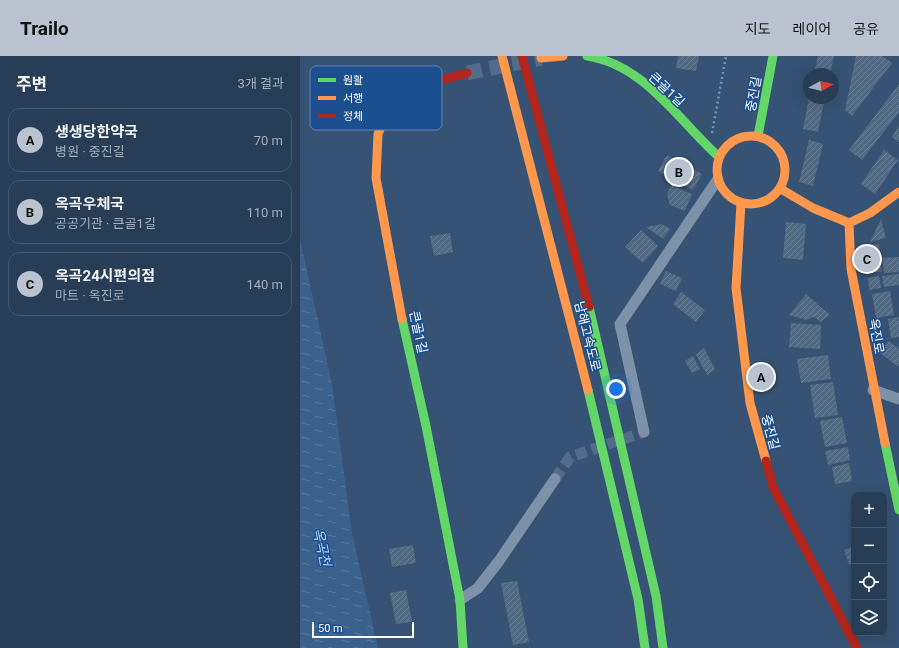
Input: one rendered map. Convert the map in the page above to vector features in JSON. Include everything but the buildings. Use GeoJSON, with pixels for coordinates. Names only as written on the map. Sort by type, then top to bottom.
{"type":"FeatureCollection","features":[{"type":"Feature","properties":{"kind":"main road","name":"남해고속도로"},"geometry":{"type":"LineString","coordinates":[[502,56],[574,330],[638,599],[645,648]]}},
{"type":"Feature","properties":{"kind":"main road","name":"남해고속도로"},"geometry":{"type":"LineString","coordinates":[[522,56],[586,293],[656,596],[663,648]]}},
{"type":"Feature","properties":{"kind":"main road"},"geometry":{"type":"LineString","coordinates":[[541,58],[563,56]]}},
{"type":"Feature","properties":{"kind":"main road","name":"큰골1길"},"geometry":{"type":"LineString","coordinates":[[587,56],[605,59],[629,72],[657,96],[709,149],[719,157]]}},
{"type":"Feature","properties":{"kind":"main road","name":"중진길"},"geometry":{"type":"LineString","coordinates":[[758,136],[773,56]]}},
{"type":"Feature","properties":{"kind":"main road","name":"큰골1길"},"geometry":{"type":"LineString","coordinates":[[442,80],[467,73]]}},
{"type":"Feature","properties":{"kind":"main road","name":"큰골1길"},"geometry":{"type":"LineString","coordinates":[[380,130],[378,134],[376,178],[402,318],[426,426],[460,600],[463,648]]}},
{"type":"Feature","properties":{"kind":"main road"},"geometry":{"type":"LineString","coordinates":[[746,136],[758,136],[775,145],[783,156],[786,170],[781,189],[767,201],[750,205],[741,203],[731,198],[723,189],[718,179],[717,168],[719,157],[726,147],[735,139],[746,136]]}},
{"type":"Feature","properties":{"kind":"main road"},"geometry":{"type":"LineString","coordinates":[[781,189],[813,208],[849,224],[870,213],[899,192]]}},
{"type":"Feature","properties":{"kind":"main road","name":"중진길"},"geometry":{"type":"LineString","coordinates":[[741,203],[736,288],[750,403],[773,487],[819,578],[857,648]]}},
{"type":"Feature","properties":{"kind":"main road","name":"옥진로"},"geometry":{"type":"LineString","coordinates":[[849,224],[851,269],[873,390],[899,510]]}},
{"type":"Feature","properties":{"kind":"street"},"geometry":{"type":"LineString","coordinates":[[644,432],[620,324],[718,179]]}},
{"type":"Feature","properties":{"kind":"street"},"geometry":{"type":"LineString","coordinates":[[873,390],[899,399]]}},
{"type":"Feature","properties":{"kind":"street"},"geometry":{"type":"LineString","coordinates":[[460,600],[478,588],[499,561],[555,479]]}},
{"type":"Feature","properties":{"kind":"path"},"geometry":{"type":"LineString","coordinates":[[709,149],[726,56]]}},
{"type":"Feature","properties":{"kind":"water","name":"옥곡천"},"geometry":{"type":"Polygon","coordinates":[[[300,239],[332,384],[352,533],[378,648],[300,648],[300,239]]]}},
{"type":"Feature","properties":{"kind":"tunnel"},"geometry":{"type":"LineString","coordinates":[[467,73],[541,58]]}},
{"type":"Feature","properties":{"kind":"tunnel"},"geometry":{"type":"LineString","coordinates":[[555,479],[570,457],[644,432]]}},
{"type":"Feature","properties":{"kind":"traffic: fast"},"geometry":{"type":"LineString","coordinates":[[587,56],[607,61],[626,70],[643,82],[675,111],[719,157]]}},
{"type":"Feature","properties":{"kind":"traffic: fast"},"geometry":{"type":"LineString","coordinates":[[758,136],[773,56]]}},
{"type":"Feature","properties":{"kind":"traffic: fast"},"geometry":{"type":"LineString","coordinates":[[589,307],[656,596],[663,648]]}},
{"type":"Feature","properties":{"kind":"traffic: fast"},"geometry":{"type":"LineString","coordinates":[[402,319],[426,426],[460,600],[463,648]]}},
{"type":"Feature","properties":{"kind":"traffic: fast"},"geometry":{"type":"LineString","coordinates":[[588,390],[638,599],[645,648]]}},
{"type":"Feature","properties":{"kind":"traffic: fast"},"geometry":{"type":"LineString","coordinates":[[885,443],[899,510]]}},
{"type":"Feature","properties":{"kind":"traffic: slow"},"geometry":{"type":"LineString","coordinates":[[502,56],[588,390]]}},
{"type":"Feature","properties":{"kind":"traffic: slow"},"geometry":{"type":"LineString","coordinates":[[541,58],[563,56]]}},
{"type":"Feature","properties":{"kind":"traffic: slow"},"geometry":{"type":"LineString","coordinates":[[380,130],[378,134],[376,178],[402,319]]}},
{"type":"Feature","properties":{"kind":"traffic: slow"},"geometry":{"type":"LineString","coordinates":[[744,136],[758,136],[770,141],[780,151],[785,163],[785,170],[785,177],[780,189],[770,199],[758,204],[744,204],[732,199],[722,189],[717,177],[717,163],[722,151],[732,141],[744,136]]}},
{"type":"Feature","properties":{"kind":"traffic: slow"},"geometry":{"type":"LineString","coordinates":[[781,189],[813,208],[849,223]]}},
{"type":"Feature","properties":{"kind":"traffic: slow"},"geometry":{"type":"LineString","coordinates":[[885,443],[851,269],[849,223],[870,213],[899,192]]}},
{"type":"Feature","properties":{"kind":"traffic: slow"},"geometry":{"type":"LineString","coordinates":[[741,203],[736,288],[750,403],[766,461]]}},
{"type":"Feature","properties":{"kind":"traffic: jam"},"geometry":{"type":"LineString","coordinates":[[522,56],[589,307]]}},
{"type":"Feature","properties":{"kind":"traffic: jam"},"geometry":{"type":"LineString","coordinates":[[442,80],[467,73]]}},
{"type":"Feature","properties":{"kind":"traffic: jam"},"geometry":{"type":"LineString","coordinates":[[766,461],[773,487],[857,648]]}},
{"type":"Feature","properties":{"kind":"place","name":"옥곡우체국"},"geometry":{"type":"Point","coordinates":[679,172]}},
{"type":"Feature","properties":{"kind":"place","name":"옥곡24시편의점"},"geometry":{"type":"Point","coordinates":[867,259]}},
{"type":"Feature","properties":{"kind":"place","name":"생생당한약국"},"geometry":{"type":"Point","coordinates":[761,377]}}]}
